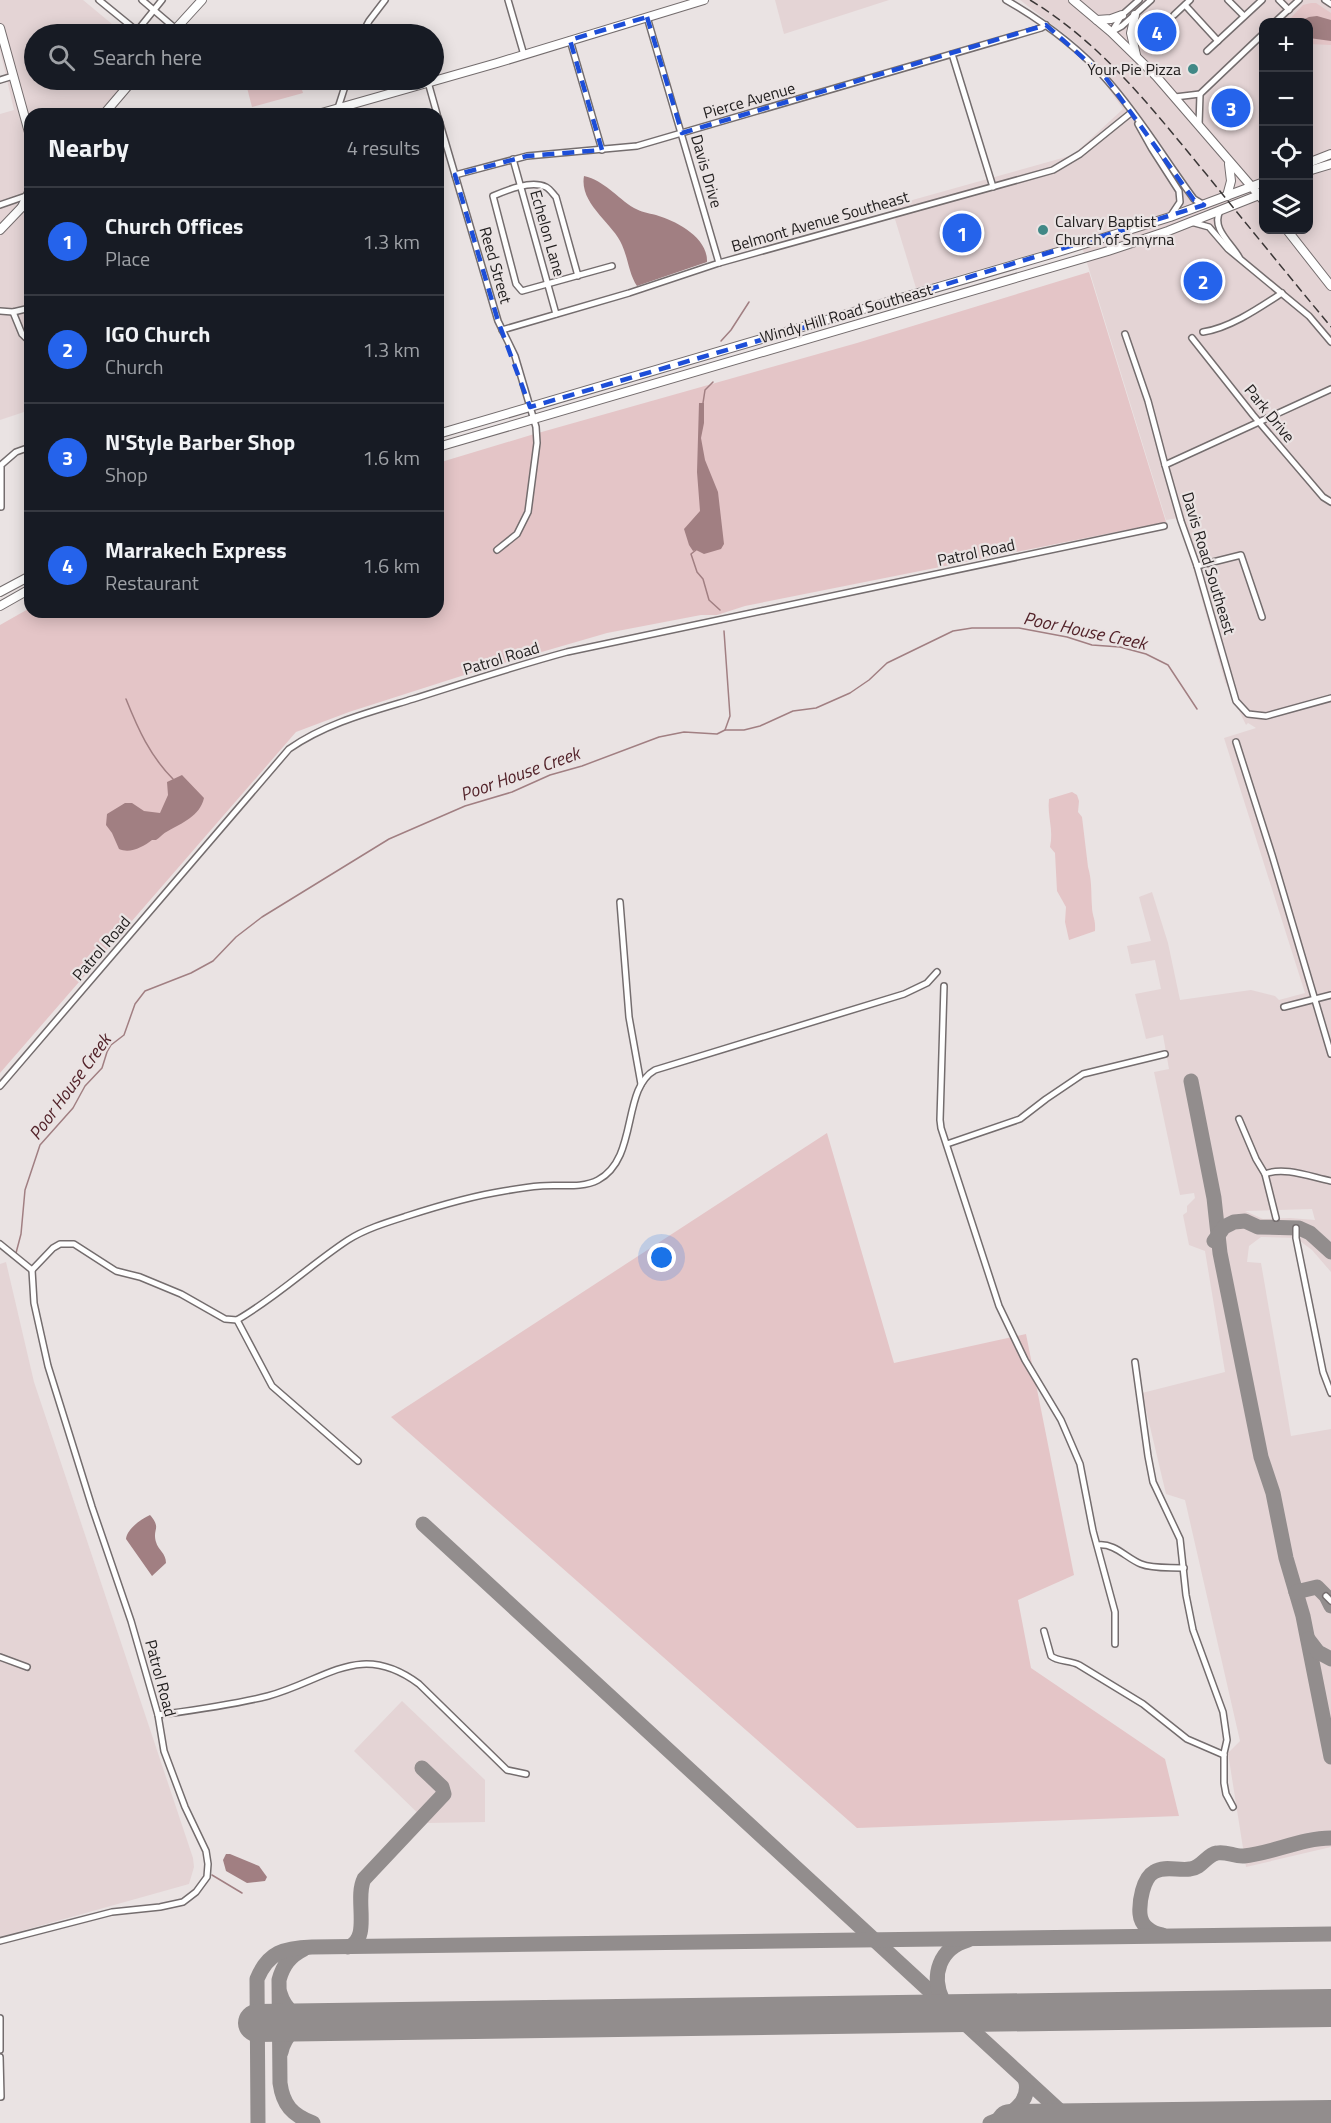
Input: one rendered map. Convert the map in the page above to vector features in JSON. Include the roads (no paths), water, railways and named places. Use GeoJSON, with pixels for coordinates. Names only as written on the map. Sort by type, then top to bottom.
{"type":"FeatureCollection","features":[{"type":"Feature","properties":{"kind":"main road"},"geometry":{"type":"LineString","coordinates":[[181,24],[202,0]]}},
{"type":"Feature","properties":{"kind":"main road"},"geometry":{"type":"LineString","coordinates":[[444,78],[705,0]]}},
{"type":"Feature","properties":{"kind":"main road"},"geometry":{"type":"LineString","coordinates":[[1072,0],[1137,56],[1199,124],[1250,187],[1259,193]]}},
{"type":"Feature","properties":{"kind":"main road"},"geometry":{"type":"LineString","coordinates":[[1097,20],[1122,15]]}},
{"type":"Feature","properties":{"kind":"main road"},"geometry":{"type":"LineString","coordinates":[[1135,15],[1131,33],[1137,56]]}},
{"type":"Feature","properties":{"kind":"main road"},"geometry":{"type":"LineString","coordinates":[[0,28],[24,115]]}},
{"type":"Feature","properties":{"kind":"main road"},"geometry":{"type":"LineString","coordinates":[[109,108],[124,90]]}},
{"type":"Feature","properties":{"kind":"main road"},"geometry":{"type":"LineString","coordinates":[[338,108],[400,90]]}},
{"type":"Feature","properties":{"kind":"main road"},"geometry":{"type":"LineString","coordinates":[[1313,163],[1331,154]]}},
{"type":"Feature","properties":{"kind":"main road"},"geometry":{"type":"LineString","coordinates":[[1313,164],[1331,159]]}},
{"type":"Feature","properties":{"kind":"main road"},"geometry":{"type":"LineString","coordinates":[[1227,196],[1232,181],[1229,163]]}},
{"type":"Feature","properties":{"kind":"main road"},"geometry":{"type":"LineString","coordinates":[[1313,169],[1331,164]]}},
{"type":"Feature","properties":{"kind":"main road"},"geometry":{"type":"LineString","coordinates":[[1313,174],[1331,169]]}},
{"type":"Feature","properties":{"kind":"main road","name":"Windy Hill Road Southeast"},"geometry":{"type":"LineString","coordinates":[[444,432],[890,302],[1170,217],[1259,184]]}},
{"type":"Feature","properties":{"kind":"main road","name":"Windy Hill Road Southeast"},"geometry":{"type":"LineString","coordinates":[[444,445],[1108,251],[1259,196]]}},
{"type":"Feature","properties":{"kind":"main road"},"geometry":{"type":"LineString","coordinates":[[0,230],[24,203]]}},
{"type":"Feature","properties":{"kind":"main road"},"geometry":{"type":"LineString","coordinates":[[1290,234],[1331,286]]}},
{"type":"Feature","properties":{"kind":"main road"},"geometry":{"type":"LineString","coordinates":[[0,592],[24,579]]}},
{"type":"Feature","properties":{"kind":"main road"},"geometry":{"type":"LineString","coordinates":[[0,606],[24,593]]}},
{"type":"Feature","properties":{"kind":"street"},"geometry":{"type":"LineString","coordinates":[[99,0],[128,24]]}},
{"type":"Feature","properties":{"kind":"street"},"geometry":{"type":"LineString","coordinates":[[142,0],[166,24]]}},
{"type":"Feature","properties":{"kind":"street"},"geometry":{"type":"LineString","coordinates":[[143,24],[162,0]]}},
{"type":"Feature","properties":{"kind":"street"},"geometry":{"type":"LineString","coordinates":[[367,24],[385,0]]}},
{"type":"Feature","properties":{"kind":"street"},"geometry":{"type":"LineString","coordinates":[[508,0],[524,55]]}},
{"type":"Feature","properties":{"kind":"street"},"geometry":{"type":"LineString","coordinates":[[1006,0],[1046,25],[1072,45],[1100,72],[1132,111],[1194,200],[1204,205]]}},
{"type":"Feature","properties":{"kind":"street"},"geometry":{"type":"LineString","coordinates":[[1111,32],[1122,15],[1139,0]]}},
{"type":"Feature","properties":{"kind":"street"},"geometry":{"type":"LineString","coordinates":[[1111,32],[1151,0]]}},
{"type":"Feature","properties":{"kind":"street"},"geometry":{"type":"LineString","coordinates":[[1173,15],[1190,0]]}},
{"type":"Feature","properties":{"kind":"street"},"geometry":{"type":"LineString","coordinates":[[1228,0],[1244,16]]}},
{"type":"Feature","properties":{"kind":"street"},"geometry":{"type":"LineString","coordinates":[[1207,51],[1262,0]]}},
{"type":"Feature","properties":{"kind":"street"},"geometry":{"type":"LineString","coordinates":[[1280,0],[1289,10]]}},
{"type":"Feature","properties":{"kind":"street"},"geometry":{"type":"LineString","coordinates":[[1280,18],[1299,0]]}},
{"type":"Feature","properties":{"kind":"street"},"geometry":{"type":"LineString","coordinates":[[1325,0],[1331,4]]}},
{"type":"Feature","properties":{"kind":"street"},"geometry":{"type":"LineString","coordinates":[[1185,5],[1218,41]]}},
{"type":"Feature","properties":{"kind":"street","name":"Davis Drive"},"geometry":{"type":"LineString","coordinates":[[647,17],[719,263]]}},
{"type":"Feature","properties":{"kind":"street","name":"Pierce Avenue"},"geometry":{"type":"LineString","coordinates":[[455,175],[513,159],[562,152],[632,147],[1046,25]]}},
{"type":"Feature","properties":{"kind":"street"},"geometry":{"type":"LineString","coordinates":[[1175,98],[1200,94],[1259,37]]}},
{"type":"Feature","properties":{"kind":"street"},"geometry":{"type":"LineString","coordinates":[[570,40],[602,150]]}},
{"type":"Feature","properties":{"kind":"street"},"geometry":{"type":"LineString","coordinates":[[952,54],[993,187]]}},
{"type":"Feature","properties":{"kind":"street"},"geometry":{"type":"LineString","coordinates":[[0,80],[13,76]]}},
{"type":"Feature","properties":{"kind":"street"},"geometry":{"type":"LineString","coordinates":[[338,108],[344,90]]}},
{"type":"Feature","properties":{"kind":"street","name":"Reed Street"},"geometry":{"type":"LineString","coordinates":[[430,90],[436,108]]}},
{"type":"Feature","properties":{"kind":"street"},"geometry":{"type":"LineString","coordinates":[[1199,124],[1200,94]]}},
{"type":"Feature","properties":{"kind":"street"},"geometry":{"type":"LineString","coordinates":[[1132,111],[1152,149],[1179,191],[1180,202],[1170,217]]}},
{"type":"Feature","properties":{"kind":"street","name":"Belmont Avenue Southeast"},"geometry":{"type":"LineString","coordinates":[[502,330],[719,263],[1047,172],[1086,150],[1132,111]]}},
{"type":"Feature","properties":{"kind":"street","name":"Reed Street"},"geometry":{"type":"LineString","coordinates":[[444,136],[502,330],[515,356],[534,418],[537,443],[528,512],[517,534],[497,550]]}},
{"type":"Feature","properties":{"kind":"street","name":"Echelon Lane"},"geometry":{"type":"LineString","coordinates":[[513,159],[556,314]]}},
{"type":"Feature","properties":{"kind":"street"},"geometry":{"type":"LineString","coordinates":[[578,276],[556,198],[547,187],[534,184],[493,196],[516,284],[522,291],[578,276],[612,266]]}},
{"type":"Feature","properties":{"kind":"street"},"geometry":{"type":"LineString","coordinates":[[3,204],[24,198]]}},
{"type":"Feature","properties":{"kind":"street"},"geometry":{"type":"LineString","coordinates":[[3,204],[12,204],[20,208]]}},
{"type":"Feature","properties":{"kind":"street"},"geometry":{"type":"LineString","coordinates":[[1220,210],[1216,220],[1218,226],[1242,261]]}},
{"type":"Feature","properties":{"kind":"street"},"geometry":{"type":"LineString","coordinates":[[1191,222],[1209,227],[1224,245],[1309,316],[1331,342]]}},
{"type":"Feature","properties":{"kind":"street"},"geometry":{"type":"LineString","coordinates":[[1203,332],[1211,331],[1235,320],[1282,293]]}},
{"type":"Feature","properties":{"kind":"street"},"geometry":{"type":"LineString","coordinates":[[0,311],[13,312],[24,309]]}},
{"type":"Feature","properties":{"kind":"street"},"geometry":{"type":"LineString","coordinates":[[13,312],[24,336]]}},
{"type":"Feature","properties":{"kind":"street","name":"Davis Road Southeast"},"geometry":{"type":"LineString","coordinates":[[1125,334],[1148,401],[1181,521],[1197,566],[1236,701],[1248,714],[1266,716],[1331,698]]}},
{"type":"Feature","properties":{"kind":"street","name":"Park Drive"},"geometry":{"type":"LineString","coordinates":[[1192,338],[1259,422],[1323,497],[1331,502]]}},
{"type":"Feature","properties":{"kind":"street"},"geometry":{"type":"LineString","coordinates":[[1165,465],[1331,389]]}},
{"type":"Feature","properties":{"kind":"street"},"geometry":{"type":"LineString","coordinates":[[1,507],[1,465],[16,452],[24,449]]}},
{"type":"Feature","properties":{"kind":"street","name":"Patrol Road"},"geometry":{"type":"LineString","coordinates":[[0,1086],[290,749],[316,732],[349,719],[567,652],[1164,526]]}},
{"type":"Feature","properties":{"kind":"street"},"geometry":{"type":"LineString","coordinates":[[1197,566],[1241,555],[1262,617]]}},
{"type":"Feature","properties":{"kind":"street"},"geometry":{"type":"LineString","coordinates":[[1236,742],[1331,1054]]}},
{"type":"Feature","properties":{"kind":"street"},"geometry":{"type":"LineString","coordinates":[[620,902],[629,1017],[641,1084]]}},
{"type":"Feature","properties":{"kind":"street"},"geometry":{"type":"LineString","coordinates":[[0,1244],[32,1270],[49,1251],[60,1244],[74,1244],[116,1271],[140,1277],[181,1294],[225,1319],[237,1320],[349,1239],[385,1224],[406,1216],[495,1192],[541,1186],[578,1185],[597,1181],[606,1175],[620,1154],[628,1134],[641,1084],[650,1073],[666,1066],[904,994],[927,983],[938,972]]}},
{"type":"Feature","properties":{"kind":"street"},"geometry":{"type":"LineString","coordinates":[[944,986],[940,1120],[999,1306],[1025,1360],[1061,1420],[1080,1464],[1115,1612],[1114,1644]]}},
{"type":"Feature","properties":{"kind":"street"},"geometry":{"type":"LineString","coordinates":[[1284,1007],[1331,995]]}},
{"type":"Feature","properties":{"kind":"street"},"geometry":{"type":"LineString","coordinates":[[947,1144],[1020,1119],[1083,1074],[1165,1054]]}},
{"type":"Feature","properties":{"kind":"street"},"geometry":{"type":"LineString","coordinates":[[1239,1119],[1265,1174],[1276,1218]]}},
{"type":"Feature","properties":{"kind":"street"},"geometry":{"type":"LineString","coordinates":[[1265,1174],[1284,1172],[1331,1181]]}},
{"type":"Feature","properties":{"kind":"street"},"geometry":{"type":"LineString","coordinates":[[1296,1228],[1296,1238],[1323,1372],[1331,1394]]}},
{"type":"Feature","properties":{"kind":"street","name":"Patrol Road"},"geometry":{"type":"LineString","coordinates":[[0,1941],[112,1912],[183,1902],[196,1892],[207,1877],[208,1864],[206,1851],[185,1807],[164,1751],[158,1715],[131,1621],[92,1507],[48,1366],[34,1303],[32,1270]]}},
{"type":"Feature","properties":{"kind":"street"},"geometry":{"type":"LineString","coordinates":[[237,1320],[272,1386],[358,1461]]}},
{"type":"Feature","properties":{"kind":"street"},"geometry":{"type":"LineString","coordinates":[[1135,1362],[1148,1456],[1154,1482],[1180,1539],[1193,1630],[1225,1719],[1227,1740],[1224,1755],[1224,1783],[1226,1794],[1233,1807]]}},
{"type":"Feature","properties":{"kind":"street"},"geometry":{"type":"LineString","coordinates":[[1098,1545],[1108,1545],[1140,1564],[1151,1567],[1184,1568]]}},
{"type":"Feature","properties":{"kind":"street"},"geometry":{"type":"LineString","coordinates":[[1044,1630],[1051,1656],[1070,1660],[1079,1665],[1143,1704],[1187,1739],[1224,1755]]}},
{"type":"Feature","properties":{"kind":"street"},"geometry":{"type":"LineString","coordinates":[[0,1657],[27,1667]]}},
{"type":"Feature","properties":{"kind":"street"},"geometry":{"type":"LineString","coordinates":[[158,1715],[266,1697],[347,1665],[377,1663],[403,1672],[419,1684],[507,1770],[526,1774]]}},
{"type":"Feature","properties":{"kind":"street"},"geometry":{"type":"LineString","coordinates":[[0,2018],[0,2050]]}},
{"type":"Feature","properties":{"kind":"street"},"geometry":{"type":"LineString","coordinates":[[0,2057],[1,2097]]}},
{"type":"Feature","properties":{"kind":"waterway"},"geometry":{"type":"LineString","coordinates":[[721,341],[749,302]]}},
{"type":"Feature","properties":{"kind":"waterway"},"geometry":{"type":"LineString","coordinates":[[703,403],[705,390],[713,382]]}},
{"type":"Feature","properties":{"kind":"waterway"},"geometry":{"type":"LineString","coordinates":[[696,550],[691,554],[697,572],[703,579],[709,600],[720,610]]}},
{"type":"Feature","properties":{"kind":"waterway","name":"Poor House Creek"},"geometry":{"type":"LineString","coordinates":[[16,1253],[21,1234],[25,1190],[40,1145],[73,1108],[85,1086],[102,1068],[107,1052],[111,1045],[124,1035],[135,1004],[145,991],[191,973],[213,961],[236,937],[262,917],[389,839],[465,806],[512,792],[550,775],[582,766],[659,737],[684,732],[717,734],[725,730],[744,730],[760,726],[793,711],[816,708],[850,693],[869,680],[887,663],[953,631],[972,628],[1019,628],[1067,637],[1092,645],[1120,647],[1146,654],[1168,665],[1197,709]]}},
{"type":"Feature","properties":{"kind":"waterway"},"geometry":{"type":"LineString","coordinates":[[724,631],[730,716],[725,730]]}},
{"type":"Feature","properties":{"kind":"waterway"},"geometry":{"type":"LineString","coordinates":[[126,699],[145,742],[173,779]]}},
{"type":"Feature","properties":{"kind":"waterway"},"geometry":{"type":"LineString","coordinates":[[212,1875],[242,1893]]}},
{"type":"Feature","properties":{"kind":"railway"},"geometry":{"type":"LineString","coordinates":[[1030,0],[1081,37],[1126,80],[1167,126],[1331,327]]}},
{"type":"Feature","properties":{"kind":"place","name":"Marrakech Express"},"geometry":{"type":"Point","coordinates":[1157,32]}},
{"type":"Feature","properties":{"kind":"place","name":"Your Pie Pizza"},"geometry":{"type":"Point","coordinates":[1193,69]}},
{"type":"Feature","properties":{"kind":"place","name":"N'Style Barber Shop"},"geometry":{"type":"Point","coordinates":[1231,108]}},
{"type":"Feature","properties":{"kind":"place","name":"Calvary Baptist Church of Smyrna"},"geometry":{"type":"Point","coordinates":[1043,230]}},
{"type":"Feature","properties":{"kind":"place","name":"Church Offices"},"geometry":{"type":"Point","coordinates":[962,233]}},
{"type":"Feature","properties":{"kind":"place","name":"IGO Church"},"geometry":{"type":"Point","coordinates":[1203,281]}}]}
